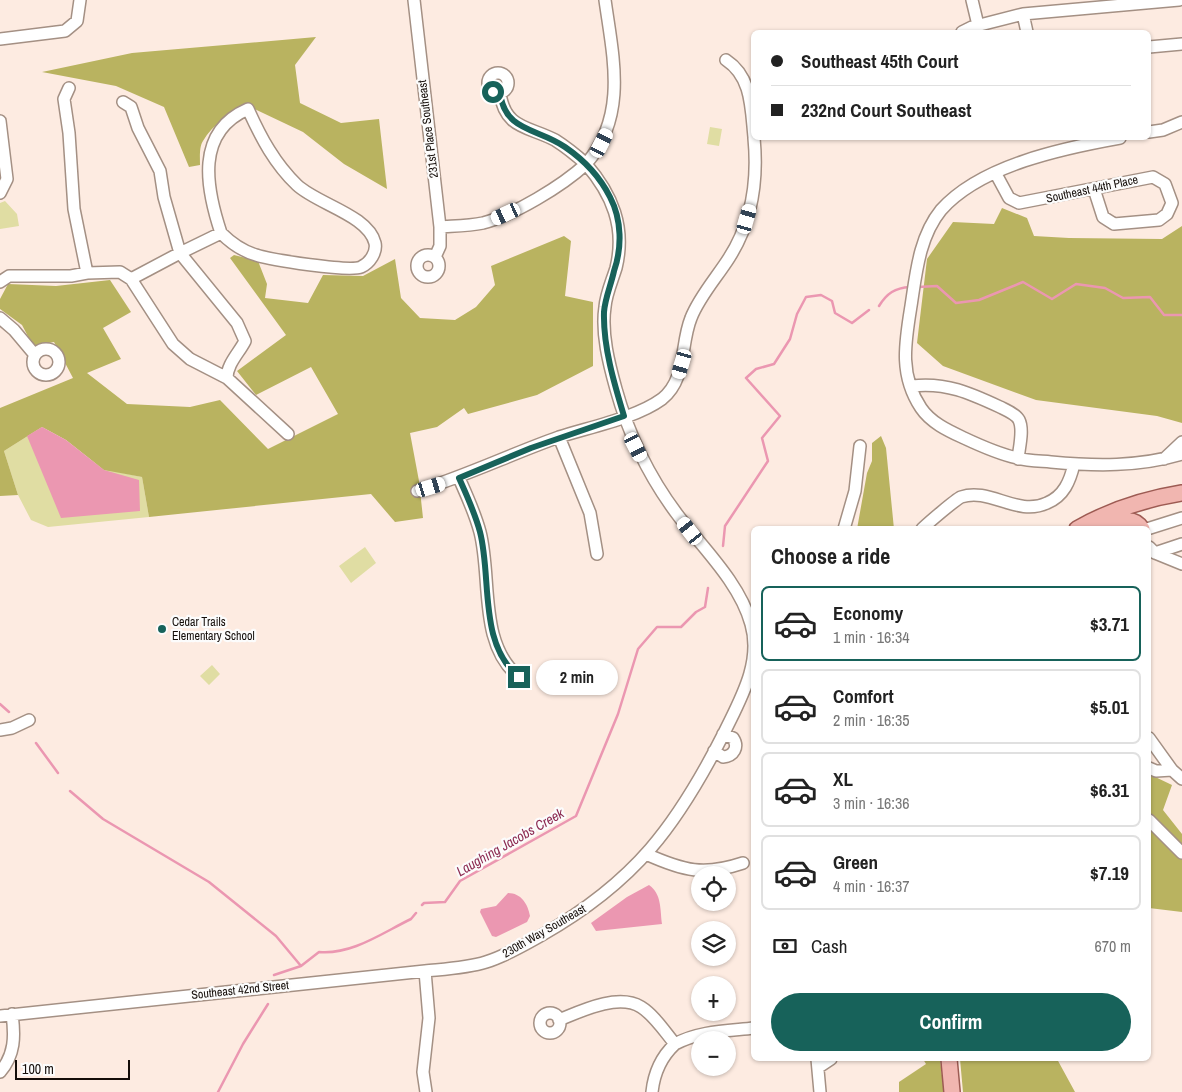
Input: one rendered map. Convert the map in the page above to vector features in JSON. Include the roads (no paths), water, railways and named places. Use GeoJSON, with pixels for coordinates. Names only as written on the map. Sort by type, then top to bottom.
{"type":"FeatureCollection","features":[{"type":"Feature","properties":{"kind":"main road"},"geometry":{"type":"LineString","coordinates":[[1083,526],[1104,515],[1134,504],[1182,493]]}},
{"type":"Feature","properties":{"kind":"main road"},"geometry":{"type":"LineString","coordinates":[[1111,526],[1130,520],[1136,522],[1139,526]]}},
{"type":"Feature","properties":{"kind":"main road"},"geometry":{"type":"LineString","coordinates":[[949,1061],[952,1092]]}},
{"type":"Feature","properties":{"kind":"street"},"geometry":{"type":"LineString","coordinates":[[0,39],[60,33],[71,28],[80,11],[80,0]]}},
{"type":"Feature","properties":{"kind":"street","name":"231st Place Southeast"},"geometry":{"type":"LineString","coordinates":[[414,0],[440,227],[440,246],[435,257]]}},
{"type":"Feature","properties":{"kind":"street"},"geometry":{"type":"LineString","coordinates":[[440,227],[481,224],[494,220],[563,183],[596,153],[607,133],[614,107],[615,86],[605,0]]}},
{"type":"Feature","properties":{"kind":"street"},"geometry":{"type":"LineString","coordinates":[[972,0],[978,25]]}},
{"type":"Feature","properties":{"kind":"street"},"geometry":{"type":"LineString","coordinates":[[967,30],[978,25],[1023,14],[1179,0]]}},
{"type":"Feature","properties":{"kind":"street"},"geometry":{"type":"LineString","coordinates":[[1023,14],[1027,30]]}},
{"type":"Feature","properties":{"kind":"street"},"geometry":{"type":"LineString","coordinates":[[1151,47],[1182,44]]}},
{"type":"Feature","properties":{"kind":"street"},"geometry":{"type":"LineString","coordinates":[[726,60],[737,67],[747,87],[751,103]]}},
{"type":"Feature","properties":{"kind":"street"},"geometry":{"type":"LineString","coordinates":[[69,88],[64,99],[69,133],[74,209],[86,273]]}},
{"type":"Feature","properties":{"kind":"street","name":"230th Way Southeast"},"geometry":{"type":"LineString","coordinates":[[500,93],[503,109],[513,122],[554,140],[586,164],[602,183],[612,199],[619,226],[618,256],[607,296],[604,323],[613,376],[624,416],[636,447],[654,480],[745,606],[751,622]]}},
{"type":"Feature","properties":{"kind":"street"},"geometry":{"type":"LineString","coordinates":[[123,102],[131,107],[138,128],[160,171],[164,196],[180,252],[237,323],[245,341],[238,355],[227,369],[227,378]]}},
{"type":"Feature","properties":{"kind":"street"},"geometry":{"type":"LineString","coordinates":[[248,110],[264,144],[299,187],[370,230],[376,244],[373,257],[361,267],[343,268],[256,255],[234,245],[221,233],[214,212],[210,149],[220,128],[233,116],[248,110]]}},
{"type":"Feature","properties":{"kind":"street"},"geometry":{"type":"LineString","coordinates":[[0,121],[7,179],[1,193]]}},
{"type":"Feature","properties":{"kind":"street"},"geometry":{"type":"LineString","coordinates":[[1151,132],[1163,130],[1182,122]]}},
{"type":"Feature","properties":{"kind":"street"},"geometry":{"type":"LineString","coordinates":[[418,491],[459,478],[559,438],[624,416],[663,398],[674,384],[682,364],[687,328],[692,316],[734,250],[747,219],[755,182],[754,140]]}},
{"type":"Feature","properties":{"kind":"street"},"geometry":{"type":"LineString","coordinates":[[1098,140],[1036,156],[996,174],[960,194],[941,210],[930,228],[918,258],[904,358],[912,386],[922,409],[942,426],[976,444],[1018,459],[1074,464],[1118,464],[1164,459],[1182,454]]}},
{"type":"Feature","properties":{"kind":"street","name":"Southeast 44th Place"},"geometry":{"type":"LineString","coordinates":[[996,174],[1009,198],[1019,203],[1147,178],[1159,179],[1169,190],[1172,203],[1164,218],[1114,224],[1103,217],[1094,189]]}},
{"type":"Feature","properties":{"kind":"street"},"geometry":{"type":"LineString","coordinates":[[131,279],[180,252],[221,233]]}},
{"type":"Feature","properties":{"kind":"street"},"geometry":{"type":"LineString","coordinates":[[1,279],[9,276],[71,276],[86,273],[120,272],[131,279],[173,344],[190,359],[227,378],[288,434]]}},
{"type":"Feature","properties":{"kind":"street"},"geometry":{"type":"LineString","coordinates":[[0,318],[35,355]]}},
{"type":"Feature","properties":{"kind":"street"},"geometry":{"type":"LineString","coordinates":[[912,386],[936,385],[958,388],[1011,413],[1019,420],[1020,426],[1018,459]]}},
{"type":"Feature","properties":{"kind":"street"},"geometry":{"type":"LineString","coordinates":[[559,438],[590,513],[597,554]]}},
{"type":"Feature","properties":{"kind":"street"},"geometry":{"type":"LineString","coordinates":[[1164,459],[1182,442]]}},
{"type":"Feature","properties":{"kind":"street"},"geometry":{"type":"LineString","coordinates":[[845,526],[855,491],[860,446]]}},
{"type":"Feature","properties":{"kind":"street"},"geometry":{"type":"LineString","coordinates":[[925,526],[954,501],[968,496],[977,496],[1026,508],[1048,503],[1067,485],[1074,464]]}},
{"type":"Feature","properties":{"kind":"street"},"geometry":{"type":"LineString","coordinates":[[459,478],[480,532],[494,634],[506,663],[519,677]]}},
{"type":"Feature","properties":{"kind":"street"},"geometry":{"type":"LineString","coordinates":[[1151,528],[1182,518]]}},
{"type":"Feature","properties":{"kind":"street"},"geometry":{"type":"LineString","coordinates":[[1152,550],[1182,544]]}},
{"type":"Feature","properties":{"kind":"street"},"geometry":{"type":"LineString","coordinates":[[1152,550],[1182,564]]}},
{"type":"Feature","properties":{"kind":"street","name":"230th Way Southeast"},"geometry":{"type":"LineString","coordinates":[[480,964],[514,950],[567,921],[632,870],[667,830],[684,805],[724,734],[749,681],[751,670]]}},
{"type":"Feature","properties":{"kind":"street"},"geometry":{"type":"LineString","coordinates":[[0,722],[29,720],[12,728],[0,730]]}},
{"type":"Feature","properties":{"kind":"street"},"geometry":{"type":"LineString","coordinates":[[714,751],[719,756],[726,757],[734,751],[736,744],[733,738],[724,734]]}},
{"type":"Feature","properties":{"kind":"street"},"geometry":{"type":"LineString","coordinates":[[1151,741],[1172,770],[1182,779]]}},
{"type":"Feature","properties":{"kind":"street"},"geometry":{"type":"LineString","coordinates":[[1151,769],[1156,771],[1172,770]]}},
{"type":"Feature","properties":{"kind":"street"},"geometry":{"type":"LineString","coordinates":[[1151,822],[1182,853]]}},
{"type":"Feature","properties":{"kind":"street"},"geometry":{"type":"LineString","coordinates":[[646,854],[672,866],[696,871],[723,869],[744,863]]}},
{"type":"Feature","properties":{"kind":"street","name":"Southeast 42nd Street"},"geometry":{"type":"LineString","coordinates":[[6,1015],[480,964]]}},
{"type":"Feature","properties":{"kind":"street"},"geometry":{"type":"LineString","coordinates":[[425,971],[428,1018],[423,1072],[426,1092]]}},
{"type":"Feature","properties":{"kind":"street"},"geometry":{"type":"LineString","coordinates":[[559,1020],[610,1003],[626,1001],[642,1008],[675,1044]]}},
{"type":"Feature","properties":{"kind":"street"},"geometry":{"type":"LineString","coordinates":[[0,1059],[7,1035],[6,1015]]}},
{"type":"Feature","properties":{"kind":"street"},"geometry":{"type":"LineString","coordinates":[[0,1072],[6,1066],[14,1041],[6,1015]]}},
{"type":"Feature","properties":{"kind":"street"},"geometry":{"type":"LineString","coordinates":[[652,1092],[656,1070],[667,1051],[675,1044],[688,1037],[704,1033],[751,1028]]}},
{"type":"Feature","properties":{"kind":"street"},"geometry":{"type":"LineString","coordinates":[[818,1063],[820,1092]]}},
{"type":"Feature","properties":{"kind":"waterway","name":"Laughing Jacobs Creek"},"geometry":{"type":"LineString","coordinates":[[918,287],[937,286],[956,303],[979,300],[1023,282],[1052,299],[1076,284],[1105,288],[1123,298],[1150,297],[1164,315],[1182,315]]}},
{"type":"Feature","properties":{"kind":"waterway","name":"Laughing Jacobs Creek"},"geometry":{"type":"LineString","coordinates":[[879,306],[892,292],[910,287]]}},
{"type":"Feature","properties":{"kind":"waterway","name":"Laughing Jacobs Creek"},"geometry":{"type":"LineString","coordinates":[[723,546],[725,526],[768,461],[762,438],[780,416],[746,378],[756,369],[774,364],[790,339],[797,314],[806,297],[821,295],[832,301],[835,313],[852,323],[869,310]]}},
{"type":"Feature","properties":{"kind":"waterway","name":"Laughing Jacobs Creek"},"geometry":{"type":"LineString","coordinates":[[422,905],[424,903],[445,902],[460,881],[576,816],[618,714],[638,649],[657,627],[681,627],[696,612],[705,607],[708,588]]}},
{"type":"Feature","properties":{"kind":"waterway"},"geometry":{"type":"LineString","coordinates":[[0,704],[9,712]]}},
{"type":"Feature","properties":{"kind":"waterway"},"geometry":{"type":"LineString","coordinates":[[36,743],[58,773]]}},
{"type":"Feature","properties":{"kind":"waterway"},"geometry":{"type":"LineString","coordinates":[[70,791],[103,819],[209,882],[276,936],[301,966]]}},
{"type":"Feature","properties":{"kind":"waterway","name":"Laughing Jacobs Creek"},"geometry":{"type":"LineString","coordinates":[[274,975],[301,966],[319,952],[343,950],[367,942],[411,919],[416,913]]}},
{"type":"Feature","properties":{"kind":"waterway","name":"Laughing Jacobs Creek"},"geometry":{"type":"LineString","coordinates":[[218,1092],[243,1044],[268,1004]]}},
{"type":"Feature","properties":{"kind":"place","name":"Cedar Trails Elementary School"},"geometry":{"type":"Point","coordinates":[162,629]}}]}
